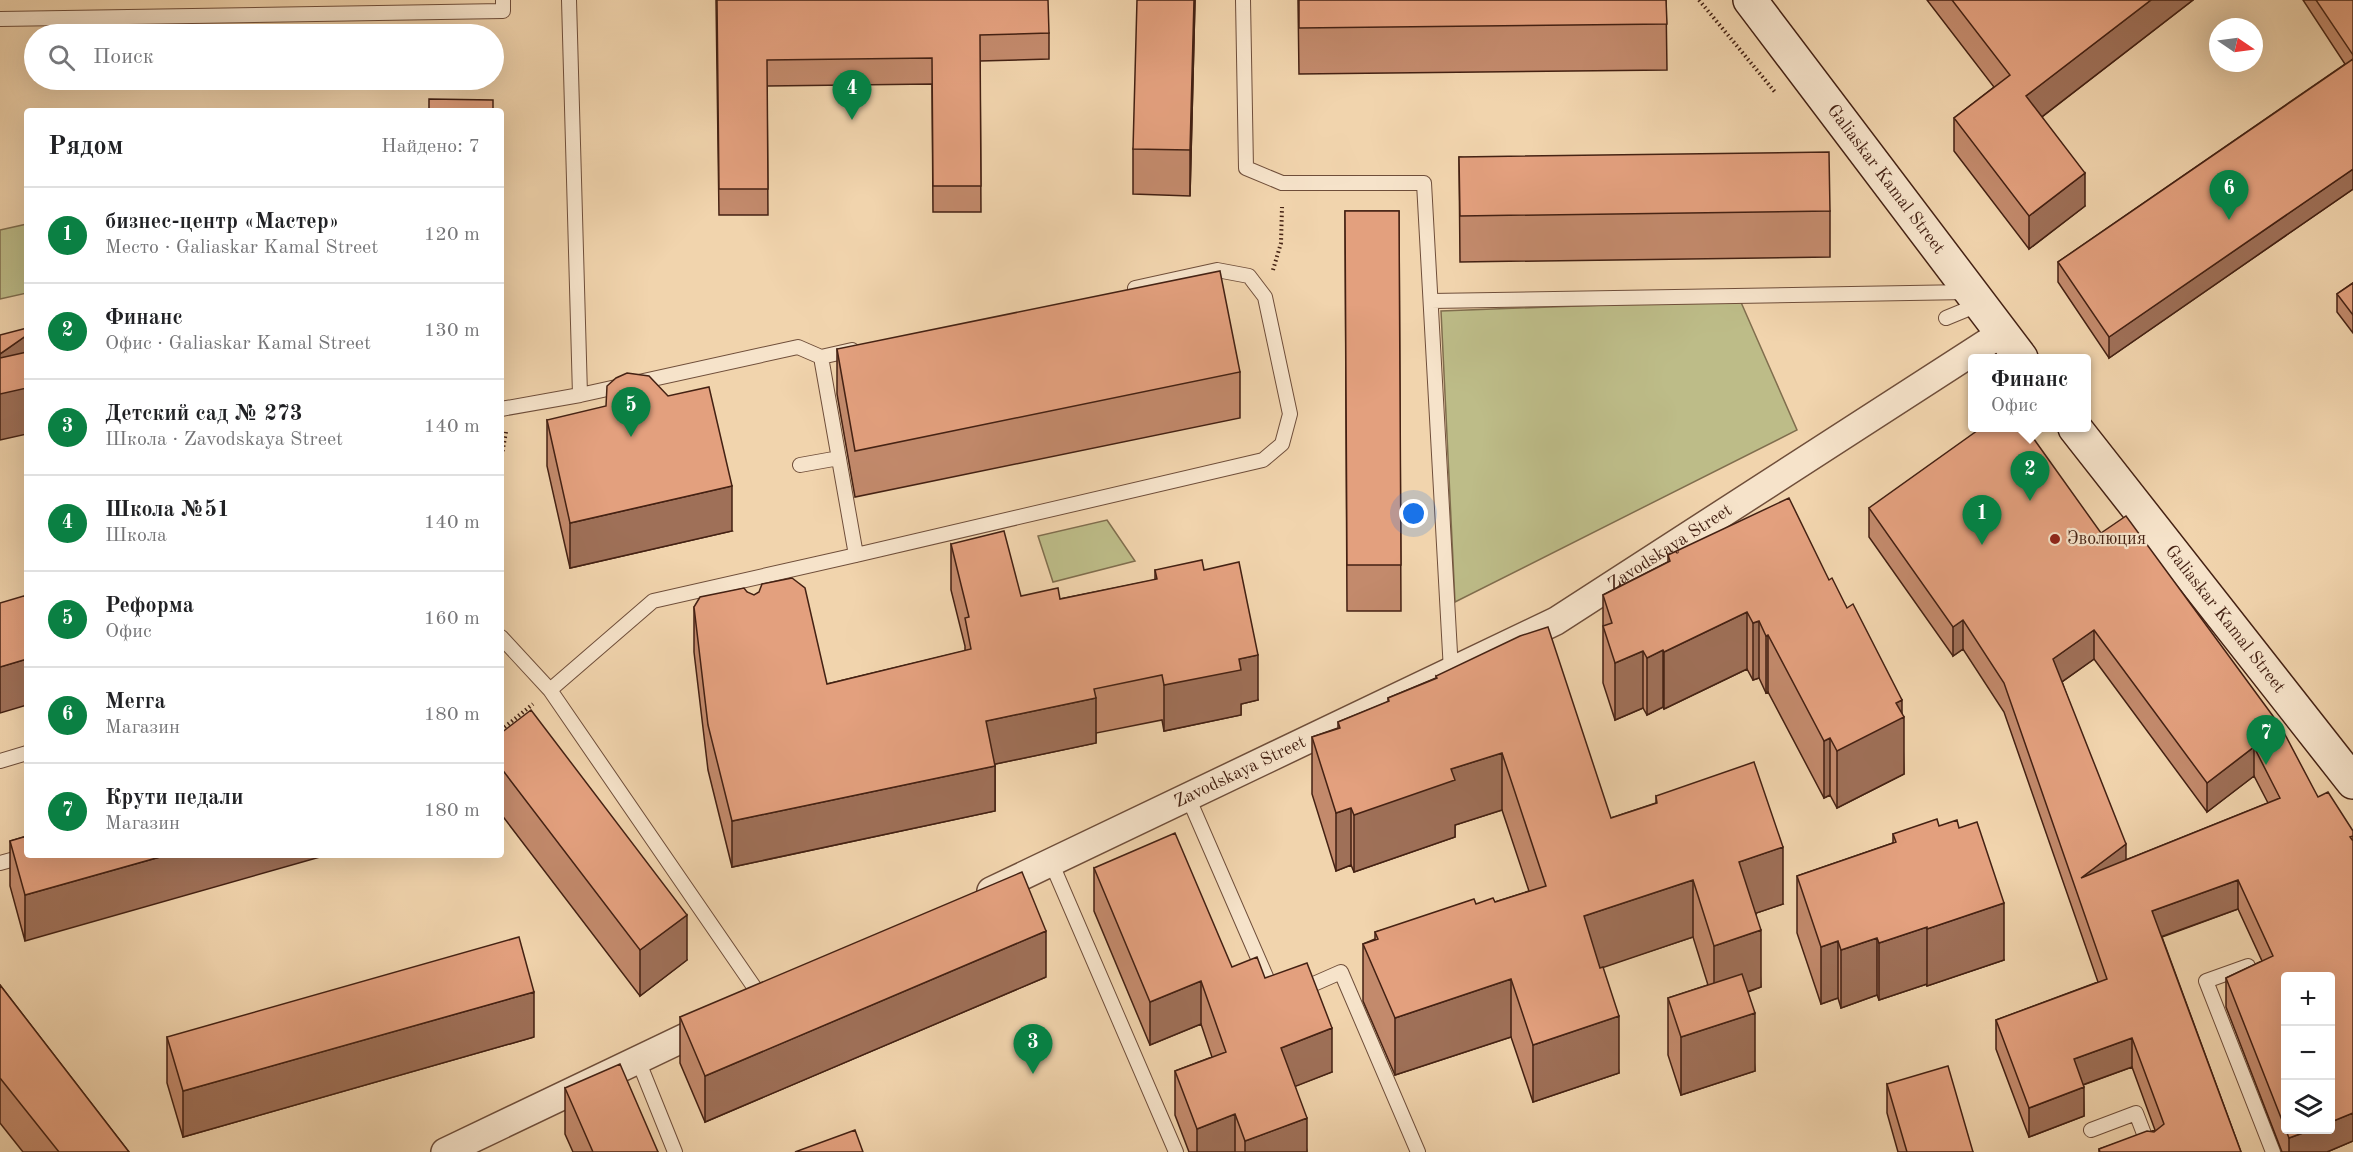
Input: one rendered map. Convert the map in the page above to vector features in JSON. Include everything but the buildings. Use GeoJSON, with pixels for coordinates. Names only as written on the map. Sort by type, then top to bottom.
{"type":"FeatureCollection","features":[{"type":"Feature","properties":{"kind":"street","name":"Galiaskar Kamal Street"},"geometry":{"type":"LineString","coordinates":[[1750,0],[2018,354]]}},
{"type":"Feature","properties":{"kind":"street","name":"Zavodskaya Street"},"geometry":{"type":"LineString","coordinates":[[1969,354],[2002,333]]}},
{"type":"Feature","properties":{"kind":"street","name":"Zavodskaya Street"},"geometry":{"type":"LineString","coordinates":[[966,903],[1556,621],[1968,355]]}},
{"type":"Feature","properties":{"kind":"street","name":"Galiaskar Kamal Street"},"geometry":{"type":"LineString","coordinates":[[2078,432],[2353,782]]}},
{"type":"Feature","properties":{"kind":"street"},"geometry":{"type":"LineString","coordinates":[[445,1152],[755,1004]]}},
{"type":"Feature","properties":{"kind":"lane"},"geometry":{"type":"LineString","coordinates":[[0,19],[503,11],[502,0]]}},
{"type":"Feature","properties":{"kind":"lane"},"geometry":{"type":"LineString","coordinates":[[569,0],[580,395]]}},
{"type":"Feature","properties":{"kind":"lane"},"geometry":{"type":"LineString","coordinates":[[1243,0],[1246,168],[1282,183],[1424,183],[1451,671]]}},
{"type":"Feature","properties":{"kind":"lane"},"geometry":{"type":"LineString","coordinates":[[550,690],[653,601],[743,586],[856,555],[1263,460],[1282,444],[1290,414],[1265,297],[1249,276],[1217,270],[1124,291]]}},
{"type":"Feature","properties":{"kind":"lane"},"geometry":{"type":"LineString","coordinates":[[1431,301],[1975,298]]}},
{"type":"Feature","properties":{"kind":"lane"},"geometry":{"type":"LineString","coordinates":[[1946,318],[1975,298]]}},
{"type":"Feature","properties":{"kind":"lane"},"geometry":{"type":"LineString","coordinates":[[504,408],[580,395],[798,347],[821,357],[868,347]]}},
{"type":"Feature","properties":{"kind":"lane"},"geometry":{"type":"LineString","coordinates":[[821,357],[856,555]]}},
{"type":"Feature","properties":{"kind":"lane"},"geometry":{"type":"LineString","coordinates":[[800,465],[839,458]]}},
{"type":"Feature","properties":{"kind":"lane"},"geometry":{"type":"LineString","coordinates":[[504,640],[550,690],[755,1004]]}},
{"type":"Feature","properties":{"kind":"lane"},"geometry":{"type":"LineString","coordinates":[[0,762],[24,754]]}},
{"type":"Feature","properties":{"kind":"lane"},"geometry":{"type":"LineString","coordinates":[[1188,797],[1276,1000],[1341,972],[1418,1152]]}},
{"type":"Feature","properties":{"kind":"lane"},"geometry":{"type":"LineString","coordinates":[[0,863],[24,856]]}},
{"type":"Feature","properties":{"kind":"lane"},"geometry":{"type":"LineString","coordinates":[[1051,862],[1176,1152]]}},
{"type":"Feature","properties":{"kind":"lane"},"geometry":{"type":"LineString","coordinates":[[2248,966],[2206,981],[2273,1152]]}},
{"type":"Feature","properties":{"kind":"lane"},"geometry":{"type":"LineString","coordinates":[[638,1060],[675,1152]]}},
{"type":"Feature","properties":{"kind":"lane"},"geometry":{"type":"LineString","coordinates":[[2091,1130],[2136,1113],[2151,1152]]}},
{"type":"Feature","properties":{"kind":"path"},"geometry":{"type":"LineString","coordinates":[[1265,297],[1281,243],[1282,183]]}},
{"type":"Feature","properties":{"kind":"path"},"geometry":{"type":"LineString","coordinates":[[504,728],[550,690]]}},
{"type":"Feature","properties":{"kind":"shaded area"},"geometry":{"type":"Polygon","coordinates":[[[24,225],[24,294],[0,299],[0,230],[24,225]]]}},
{"type":"Feature","properties":{"kind":"shaded area"},"geometry":{"type":"Polygon","coordinates":[[[1740,300],[1797,430],[1455,602],[1441,311],[1740,300]]]}},
{"type":"Feature","properties":{"kind":"shaded area"},"geometry":{"type":"Polygon","coordinates":[[[1107,520],[1135,561],[1053,582],[1038,536],[1107,520]]]}},
{"type":"Feature","properties":{"kind":"place","name":"Школа №51"},"geometry":{"type":"Point","coordinates":[852,120]}},
{"type":"Feature","properties":{"kind":"place","name":"Мегга"},"geometry":{"type":"Point","coordinates":[2229,220]}},
{"type":"Feature","properties":{"kind":"place","name":"Реформа"},"geometry":{"type":"Point","coordinates":[631,437]}},
{"type":"Feature","properties":{"kind":"place","name":"Финанс"},"geometry":{"type":"Point","coordinates":[2030,501]}},
{"type":"Feature","properties":{"kind":"place","name":"Эволюция"},"geometry":{"type":"Point","coordinates":[2055,539]}},
{"type":"Feature","properties":{"kind":"place","name":"бизнес-центр «Мастер»"},"geometry":{"type":"Point","coordinates":[1982,545]}},
{"type":"Feature","properties":{"kind":"place","name":"Крути педали"},"geometry":{"type":"Point","coordinates":[2266,765]}},
{"type":"Feature","properties":{"kind":"place","name":"Детский сад № 273"},"geometry":{"type":"Point","coordinates":[1033,1074]}}]}
